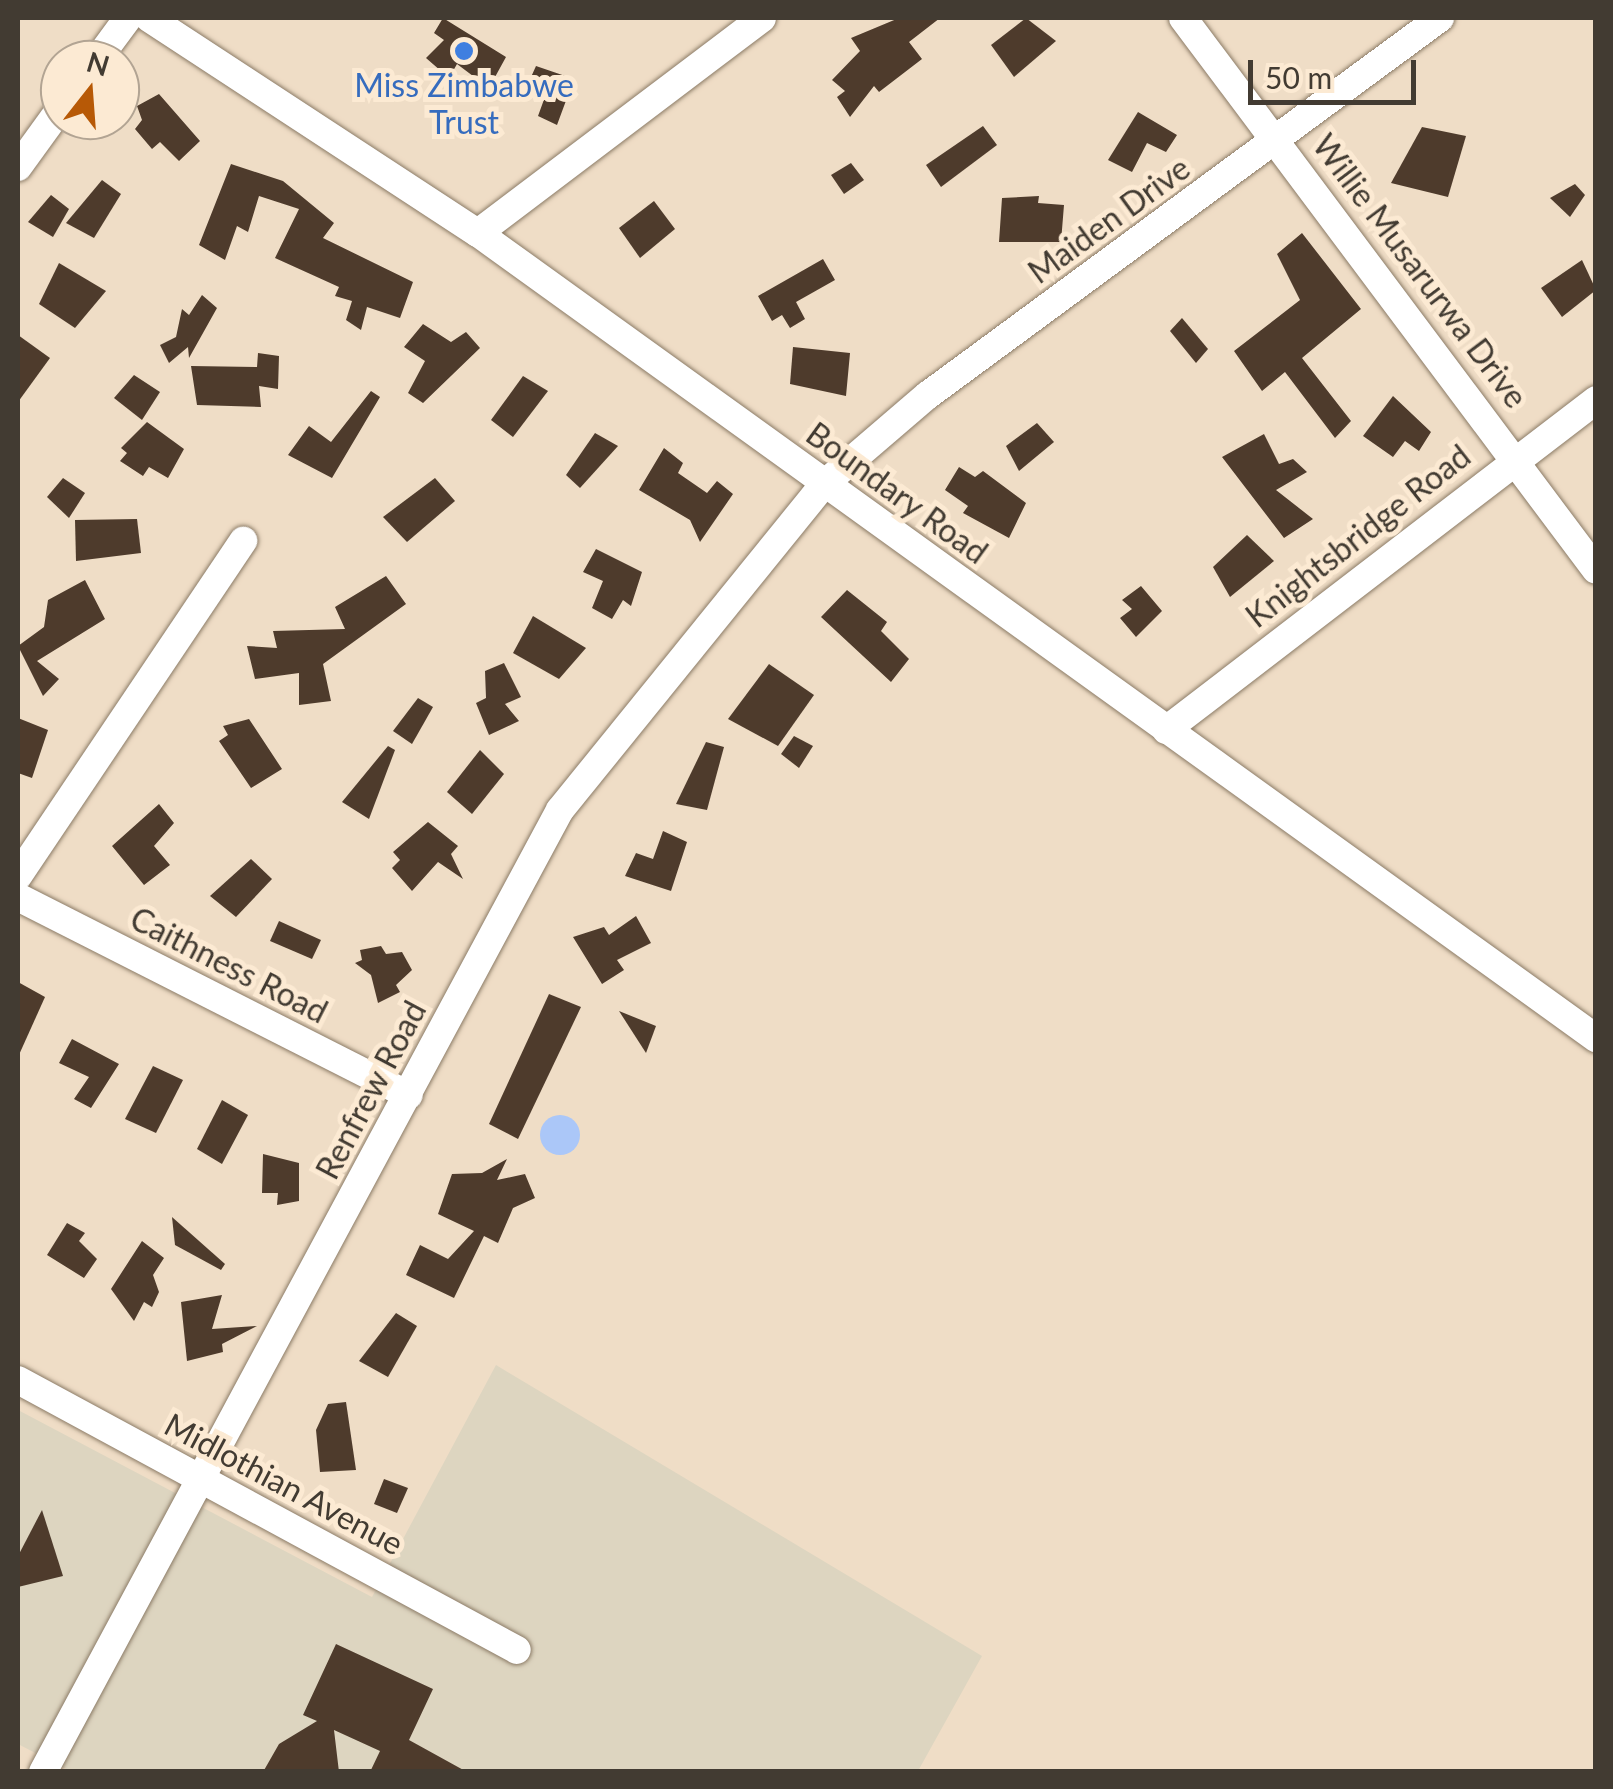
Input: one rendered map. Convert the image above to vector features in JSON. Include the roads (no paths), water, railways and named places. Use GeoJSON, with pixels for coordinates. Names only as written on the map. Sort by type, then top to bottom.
{"type":"FeatureCollection","features":[{"type":"Feature","properties":{"kind":"street"},"geometry":{"type":"LineString","coordinates":[[111,40],[128,18]]}},
{"type":"Feature","properties":{"kind":"street","name":"Boundary Road"},"geometry":{"type":"LineString","coordinates":[[148,18],[478,233],[1596,1038]]}},
{"type":"Feature","properties":{"kind":"street"},"geometry":{"type":"LineString","coordinates":[[478,233],[762,18]]}},
{"type":"Feature","properties":{"kind":"street","name":"Willie Musarurwa Drive"},"geometry":{"type":"LineString","coordinates":[[1183,18],[1516,458],[1596,570]]}},
{"type":"Feature","properties":{"kind":"street","name":"Maiden Drive"},"geometry":{"type":"LineString","coordinates":[[824,484],[928,395],[1440,18]]}},
{"type":"Feature","properties":{"kind":"street"},"geometry":{"type":"LineString","coordinates":[[18,166],[40,136]]}},
{"type":"Feature","properties":{"kind":"street","name":"Knightsbridge Road"},"geometry":{"type":"LineString","coordinates":[[1166,730],[1596,400]]}},
{"type":"Feature","properties":{"kind":"street","name":"Renfrew Road"},"geometry":{"type":"LineString","coordinates":[[43,1772],[560,810],[824,484]]}},
{"type":"Feature","properties":{"kind":"street"},"geometry":{"type":"LineString","coordinates":[[18,876],[243,541]]}},
{"type":"Feature","properties":{"kind":"street","name":"Caithness Road"},"geometry":{"type":"LineString","coordinates":[[18,897],[409,1095]]}},
{"type":"Feature","properties":{"kind":"street","name":"Midlothian Avenue"},"geometry":{"type":"LineString","coordinates":[[18,1380],[517,1650]]}},
{"type":"Feature","properties":{"kind":"water"},"geometry":{"type":"Polygon","coordinates":[[[560,1115],[574,1121],[580,1135],[574,1149],[560,1155],[546,1149],[540,1135],[546,1121],[560,1115]]]}},
{"type":"Feature","properties":{"kind":"place","name":"Miss Zimbabwe Trust"},"geometry":{"type":"Point","coordinates":[464,51]}}]}
